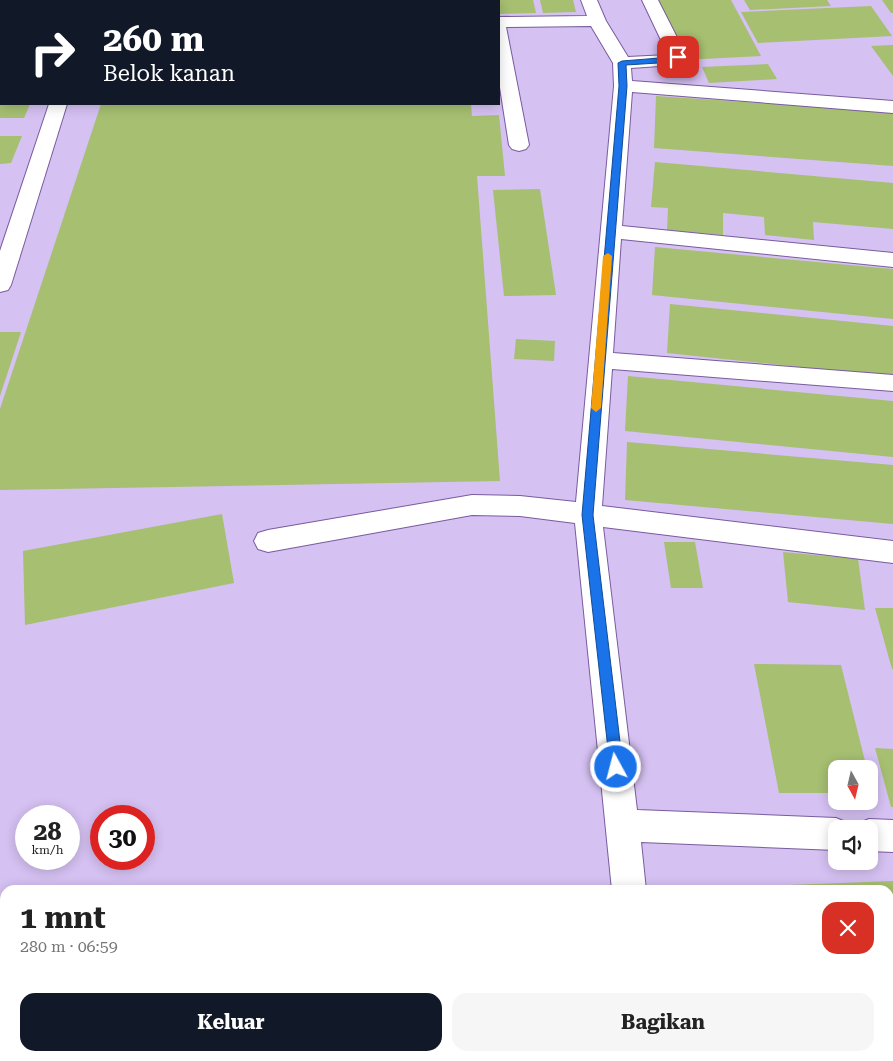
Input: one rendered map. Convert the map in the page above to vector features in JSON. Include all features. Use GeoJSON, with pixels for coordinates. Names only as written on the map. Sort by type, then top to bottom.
{"type":"FeatureCollection","features":[{"type":"Feature","properties":{"kind":"street"},"geometry":{"type":"LineString","coordinates":[[622,74],[674,60],[678,57],[650,0]]}},
{"type":"Feature","properties":{"kind":"street"},"geometry":{"type":"LineString","coordinates":[[500,22],[593,10],[622,74],[588,515],[629,885]]}},
{"type":"Feature","properties":{"kind":"street"},"geometry":{"type":"LineString","coordinates":[[500,35],[519,145]]}},
{"type":"Feature","properties":{"kind":"street"},"geometry":{"type":"LineString","coordinates":[[622,74],[893,107]]}},
{"type":"Feature","properties":{"kind":"street"},"geometry":{"type":"LineString","coordinates":[[0,285],[58,105]]}},
{"type":"Feature","properties":{"kind":"street"},"geometry":{"type":"LineString","coordinates":[[610,231],[893,260]]}},
{"type":"Feature","properties":{"kind":"street"},"geometry":{"type":"LineString","coordinates":[[600,360],[893,383]]}},
{"type":"Feature","properties":{"kind":"street"},"geometry":{"type":"LineString","coordinates":[[268,541],[472,505],[520,506],[893,552]]}},
{"type":"Feature","properties":{"kind":"street"},"geometry":{"type":"LineString","coordinates":[[623,825],[828,834]]}},
{"type":"Feature","properties":{"kind":"street"},"geometry":{"type":"LineString","coordinates":[[878,835],[893,836]]}},
{"type":"Feature","properties":{"kind":"shaded area"},"geometry":{"type":"Polygon","coordinates":[[[500,0],[893,0],[893,885],[0,885],[0,105],[500,105],[500,0]]]}},
{"type":"Feature","properties":{"kind":"building"},"geometry":{"type":"Polygon","coordinates":[[[500,0],[533,0],[536,13],[500,14],[500,0]]]}},
{"type":"Feature","properties":{"kind":"building"},"geometry":{"type":"Polygon","coordinates":[[[540,0],[573,0],[576,12],[543,13],[540,0]]]}},
{"type":"Feature","properties":{"kind":"building"},"geometry":{"type":"Polygon","coordinates":[[[656,0],[731,0],[761,56],[684,60],[656,0]]]}},
{"type":"Feature","properties":{"kind":"building"},"geometry":{"type":"Polygon","coordinates":[[[744,0],[827,0],[831,6],[750,10],[744,0]]]}},
{"type":"Feature","properties":{"kind":"building"},"geometry":{"type":"Polygon","coordinates":[[[882,0],[893,0],[893,13],[891,13],[882,0]]]}},
{"type":"Feature","properties":{"kind":"building"},"geometry":{"type":"Polygon","coordinates":[[[871,6],[892,36],[758,43],[741,12],[871,6]]]}},
{"type":"Feature","properties":{"kind":"building"},"geometry":{"type":"Polygon","coordinates":[[[893,45],[893,76],[871,46],[893,45]]]}},
{"type":"Feature","properties":{"kind":"building"},"geometry":{"type":"Polygon","coordinates":[[[768,64],[777,79],[709,83],[702,67],[768,64]]]}},
{"type":"Feature","properties":{"kind":"building"},"geometry":{"type":"Polygon","coordinates":[[[656,96],[893,112],[893,166],[654,148],[656,96]]]}},
{"type":"Feature","properties":{"kind":"building"},"geometry":{"type":"Polygon","coordinates":[[[0,105],[30,105],[24,118],[0,118],[0,105]]]}},
{"type":"Feature","properties":{"kind":"building"},"geometry":{"type":"Polygon","coordinates":[[[101,105],[471,105],[472,116],[499,115],[505,176],[477,176],[500,481],[0,490],[0,409],[101,105]]]}},
{"type":"Feature","properties":{"kind":"building"},"geometry":{"type":"Polygon","coordinates":[[[0,136],[22,136],[11,163],[0,164],[0,136]]]}},
{"type":"Feature","properties":{"kind":"building"},"geometry":{"type":"Polygon","coordinates":[[[655,162],[893,183],[893,229],[813,222],[814,240],[765,235],[764,217],[723,213],[723,235],[667,230],[668,208],[651,207],[655,162]]]}},
{"type":"Feature","properties":{"kind":"building"},"geometry":{"type":"Polygon","coordinates":[[[540,189],[556,295],[504,296],[493,190],[540,189]]]}},
{"type":"Feature","properties":{"kind":"building"},"geometry":{"type":"Polygon","coordinates":[[[655,247],[893,269],[893,319],[652,295],[655,247]]]}},
{"type":"Feature","properties":{"kind":"building"},"geometry":{"type":"Polygon","coordinates":[[[670,304],[893,326],[893,377],[667,353],[670,304]]]}},
{"type":"Feature","properties":{"kind":"building"},"geometry":{"type":"Polygon","coordinates":[[[0,332],[21,332],[0,396],[0,332]]]}},
{"type":"Feature","properties":{"kind":"building"},"geometry":{"type":"Polygon","coordinates":[[[516,339],[555,341],[554,361],[514,359],[516,339]]]}},
{"type":"Feature","properties":{"kind":"building"},"geometry":{"type":"Polygon","coordinates":[[[628,376],[893,401],[893,457],[625,431],[628,376]]]}},
{"type":"Feature","properties":{"kind":"building"},"geometry":{"type":"Polygon","coordinates":[[[627,442],[893,465],[893,524],[625,500],[627,442]]]}},
{"type":"Feature","properties":{"kind":"building"},"geometry":{"type":"Polygon","coordinates":[[[222,514],[234,583],[25,625],[23,551],[222,514]]]}},
{"type":"Feature","properties":{"kind":"building"},"geometry":{"type":"Polygon","coordinates":[[[664,542],[695,542],[703,588],[671,588],[664,542]]]}},
{"type":"Feature","properties":{"kind":"building"},"geometry":{"type":"Polygon","coordinates":[[[783,552],[858,559],[865,610],[788,602],[783,552]]]}},
{"type":"Feature","properties":{"kind":"building"},"geometry":{"type":"Polygon","coordinates":[[[875,608],[893,608],[893,669],[892,669],[875,608]]]}},
{"type":"Feature","properties":{"kind":"building"},"geometry":{"type":"Polygon","coordinates":[[[754,664],[841,665],[865,760],[828,760],[828,793],[779,793],[754,664]]]}},
{"type":"Feature","properties":{"kind":"building"},"geometry":{"type":"Polygon","coordinates":[[[875,748],[893,749],[893,807],[891,807],[875,748]]]}},
{"type":"Feature","properties":{"kind":"building"},"geometry":{"type":"Polygon","coordinates":[[[893,881],[893,885],[789,885],[893,881]]]}},
{"type":"Feature","properties":{"kind":"slow traffic"},"geometry":{"type":"LineString","coordinates":[[596,408],[608,256]]}},
{"type":"Feature","properties":{"kind":"route"},"geometry":{"type":"LineString","coordinates":[[616,767],[588,515],[623,86],[622,63],[674,60],[678,57]]}}]}
